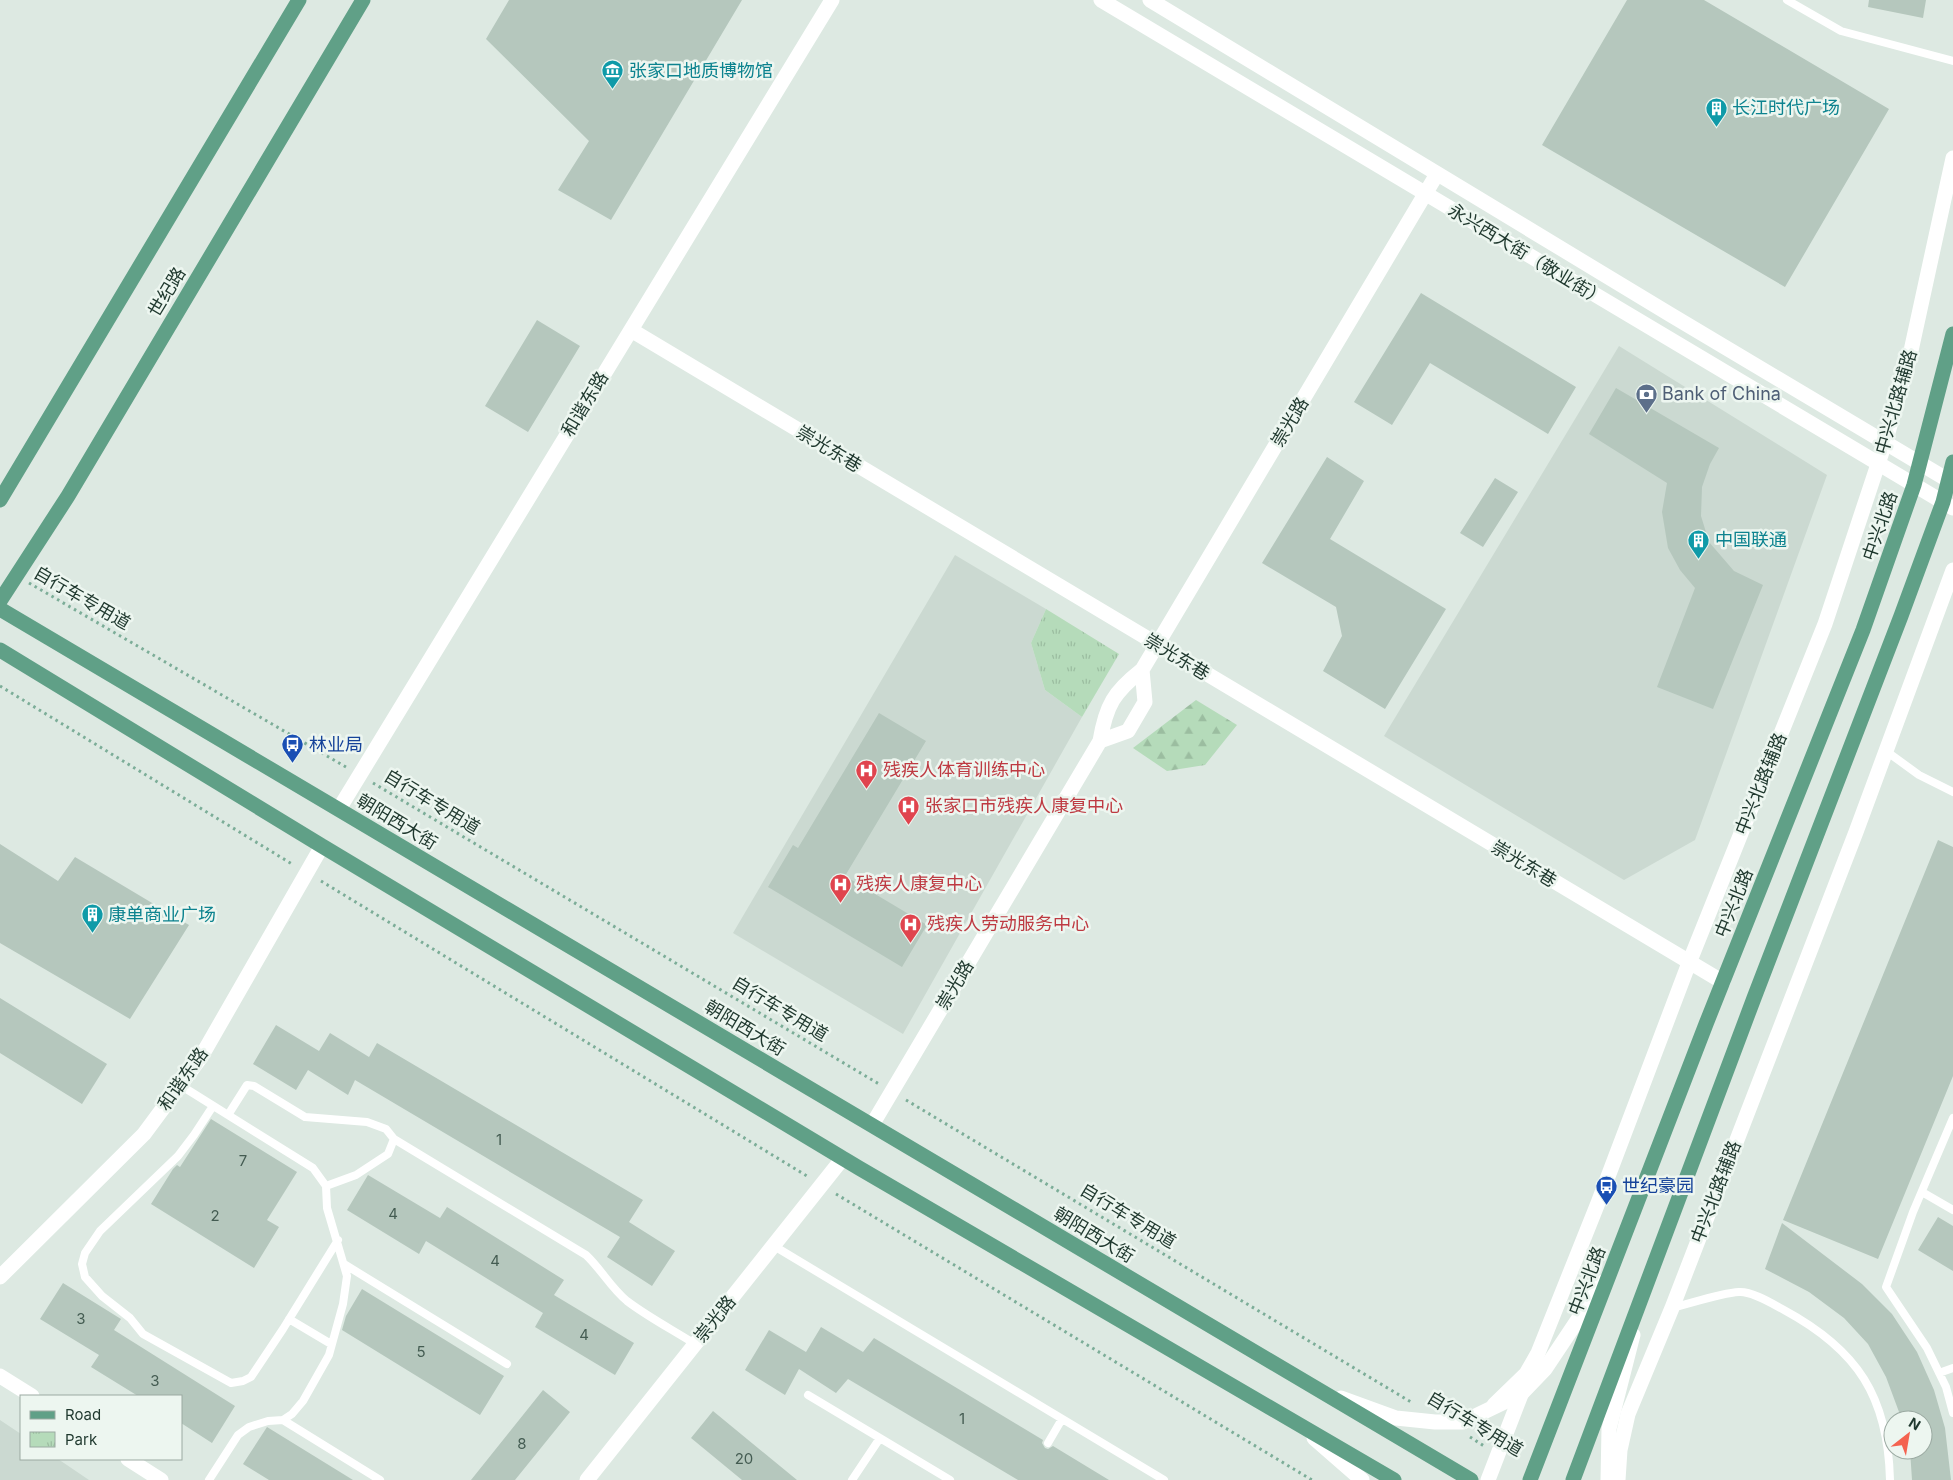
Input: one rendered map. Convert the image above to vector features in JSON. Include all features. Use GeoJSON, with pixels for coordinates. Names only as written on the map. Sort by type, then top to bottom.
{"type":"FeatureCollection","features":[{"type":"Feature","properties":{"kind":"main road","name":"世纪路"},"geometry":{"type":"LineString","coordinates":[[0,500],[299,0]]}},
{"type":"Feature","properties":{"kind":"main road","name":"世纪路"},"geometry":{"type":"LineString","coordinates":[[0,601],[68,496],[363,0]]}},
{"type":"Feature","properties":{"kind":"main road","name":"中兴北路"},"geometry":{"type":"LineString","coordinates":[[1530,1480],[1723,982],[1863,630],[1914,485],[1953,334]]}},
{"type":"Feature","properties":{"kind":"main road"},"geometry":{"type":"LineString","coordinates":[[1573,1480],[1754,998],[1901,616],[1948,505],[1953,462]]}},
{"type":"Feature","properties":{"kind":"main road","name":"朝阳西大街"},"geometry":{"type":"LineString","coordinates":[[0,608],[1471,1480]]}},
{"type":"Feature","properties":{"kind":"main road"},"geometry":{"type":"LineString","coordinates":[[0,650],[322,846],[843,1158],[1394,1480]]}},
{"type":"Feature","properties":{"kind":"street","name":"和谐东路"},"geometry":{"type":"LineString","coordinates":[[339,809],[832,0]]}},
{"type":"Feature","properties":{"kind":"street","name":"永兴西大街（敬业街）"},"geometry":{"type":"LineString","coordinates":[[1101,0],[1948,505]]}},
{"type":"Feature","properties":{"kind":"street","name":"永兴西大街（敬业街）"},"geometry":{"type":"LineString","coordinates":[[1150,0],[1950,482]]}},
{"type":"Feature","properties":{"kind":"street","name":"中兴北路辅路"},"geometry":{"type":"LineString","coordinates":[[1490,1409],[1526,1374],[1538,1353],[1598,1203],[1689,962],[1825,624],[1886,443],[1909,360],[1953,158]]}},
{"type":"Feature","properties":{"kind":"street","name":"崇光路"},"geometry":{"type":"LineString","coordinates":[[872,1125],[1100,741],[1104,716],[1108,708],[1122,685],[1142,670],[1437,174]]}},
{"type":"Feature","properties":{"kind":"street","name":"崇光东巷"},"geometry":{"type":"LineString","coordinates":[[631,330],[1723,982]]}},
{"type":"Feature","properties":{"kind":"street","name":"中兴北路辅路"},"geometry":{"type":"LineString","coordinates":[[1609,1478],[1628,1414],[1672,1308],[1886,751],[1953,570]]}},
{"type":"Feature","properties":{"kind":"street"},"geometry":{"type":"LineString","coordinates":[[1100,741],[1128,731],[1141,710],[1145,702],[1142,670]]}},
{"type":"Feature","properties":{"kind":"street","name":"和谐东路"},"geometry":{"type":"LineString","coordinates":[[0,1277],[144,1134],[201,1057],[322,846]]}},
{"type":"Feature","properties":{"kind":"street","name":"崇光路"},"geometry":{"type":"LineString","coordinates":[[588,1480],[843,1158]]}},
{"type":"Feature","properties":{"kind":"street"},"geometry":{"type":"LineString","coordinates":[[1318,1390],[1396,1418],[1463,1422],[1521,1394],[1545,1369],[1613,1266]]}},
{"type":"Feature","properties":{"kind":"street"},"geometry":{"type":"LineString","coordinates":[[1609,1478],[1609,1429],[1647,1283]]}},
{"type":"Feature","properties":{"kind":"street"},"geometry":{"type":"LineString","coordinates":[[1488,1480],[1538,1353]]}},
{"type":"Feature","properties":{"kind":"street"},"geometry":{"type":"LineString","coordinates":[[0,1376],[30,1395]]}},
{"type":"Feature","properties":{"kind":"street"},"geometry":{"type":"LineString","coordinates":[[1293,1421],[1362,1480]]}},
{"type":"Feature","properties":{"kind":"street"},"geometry":{"type":"LineString","coordinates":[[130,1460],[160,1480]]}},
{"type":"Feature","properties":{"kind":"lane"},"geometry":{"type":"LineString","coordinates":[[1787,0],[1841,31],[1953,61]]}},
{"type":"Feature","properties":{"kind":"lane"},"geometry":{"type":"LineString","coordinates":[[1886,751],[1919,775],[1953,792]]}},
{"type":"Feature","properties":{"kind":"lane"},"geometry":{"type":"LineString","coordinates":[[180,1085],[313,1168],[326,1186],[328,1208],[347,1276],[343,1304],[329,1355],[303,1402],[292,1414],[283,1420],[268,1421],[255,1425],[238,1435],[209,1480]]}},
{"type":"Feature","properties":{"kind":"lane"},"geometry":{"type":"LineString","coordinates":[[228,1115],[248,1086],[254,1086],[305,1117],[367,1122],[386,1129],[394,1139],[586,1255],[597,1266],[608,1282],[627,1300],[695,1344]]}},
{"type":"Feature","properties":{"kind":"lane"},"geometry":{"type":"LineString","coordinates":[[213,1106],[178,1156],[100,1232],[85,1253],[82,1264],[85,1277],[102,1296],[130,1318],[144,1334],[231,1382],[243,1381],[251,1377],[338,1240]]}},
{"type":"Feature","properties":{"kind":"lane"},"geometry":{"type":"LineString","coordinates":[[1953,1118],[1922,1192],[1886,1287],[1927,1348],[1946,1387],[1953,1413]]}},
{"type":"Feature","properties":{"kind":"lane"},"geometry":{"type":"LineString","coordinates":[[326,1186],[356,1175],[388,1154],[394,1139]]}},
{"type":"Feature","properties":{"kind":"lane"},"geometry":{"type":"LineString","coordinates":[[1922,1192],[1953,1210]]}},
{"type":"Feature","properties":{"kind":"lane"},"geometry":{"type":"LineString","coordinates":[[774,1246],[1164,1480]]}},
{"type":"Feature","properties":{"kind":"lane"},"geometry":{"type":"LineString","coordinates":[[344,1264],[507,1364]]}},
{"type":"Feature","properties":{"kind":"lane"},"geometry":{"type":"LineString","coordinates":[[1672,1308],[1741,1292],[1765,1300],[1797,1317],[1837,1346],[1862,1374],[1882,1414],[1890,1452],[1890,1480]]}},
{"type":"Feature","properties":{"kind":"lane"},"geometry":{"type":"LineString","coordinates":[[289,1319],[332,1344]]}},
{"type":"Feature","properties":{"kind":"lane"},"geometry":{"type":"LineString","coordinates":[[1939,1373],[1953,1368]]}},
{"type":"Feature","properties":{"kind":"lane"},"geometry":{"type":"LineString","coordinates":[[808,1395],[950,1480]]}},
{"type":"Feature","properties":{"kind":"lane"},"geometry":{"type":"LineString","coordinates":[[1048,1443],[1062,1419]]}},
{"type":"Feature","properties":{"kind":"lane"},"geometry":{"type":"LineString","coordinates":[[283,1420],[380,1480]]}},
{"type":"Feature","properties":{"kind":"lane"},"geometry":{"type":"LineString","coordinates":[[852,1480],[880,1438]]}},
{"type":"Feature","properties":{"kind":"path","name":"自行车专用道"},"geometry":{"type":"LineString","coordinates":[[17,576],[359,775],[1420,1407]]}},
{"type":"Feature","properties":{"kind":"path"},"geometry":{"type":"LineString","coordinates":[[0,686],[1312,1480]]}},
{"type":"Feature","properties":{"kind":"path","name":"自行车专用道"},"geometry":{"type":"LineString","coordinates":[[1445,1422],[1498,1454]]}},
{"type":"Feature","properties":{"kind":"shaded area"},"geometry":{"type":"Polygon","coordinates":[[[1619,346],[1827,475],[1695,840],[1624,880],[1384,736],[1619,346]]]}},
{"type":"Feature","properties":{"kind":"shaded area","name":"张家口市残疾人康复中心"},"geometry":{"type":"Polygon","coordinates":[[[955,555],[1046,609],[1031,643],[1045,690],[1082,717],[903,1034],[733,933],[955,555]]]}},
{"type":"Feature","properties":{"kind":"shaded area"},"geometry":{"type":"Polygon","coordinates":[[[0,1420],[20,1433],[20,1460],[59,1460],[89,1480],[0,1480],[0,1420]]]}},
{"type":"Feature","properties":{"kind":"green space"},"geometry":{"type":"Polygon","coordinates":[[[1046,609],[1119,654],[1082,717],[1045,690],[1031,643],[1046,609]]]}},
{"type":"Feature","properties":{"kind":"green space"},"geometry":{"type":"Polygon","coordinates":[[[1196,700],[1237,725],[1205,765],[1167,771],[1133,748],[1196,700]]]}},
{"type":"Feature","properties":{"kind":"building","name":"张家口地质博物馆"},"geometry":{"type":"Polygon","coordinates":[[[509,0],[742,0],[611,220],[558,190],[589,141],[486,39],[509,0]]]}},
{"type":"Feature","properties":{"kind":"building","name":"长江时代广场"},"geometry":{"type":"Polygon","coordinates":[[[1627,0],[1704,0],[1889,109],[1785,287],[1542,145],[1627,0]]]}},
{"type":"Feature","properties":{"kind":"building"},"geometry":{"type":"Polygon","coordinates":[[[1869,0],[1926,0],[1923,18],[1868,7],[1869,0]]]}},
{"type":"Feature","properties":{"kind":"building"},"geometry":{"type":"Polygon","coordinates":[[[1421,293],[1576,387],[1548,434],[1430,363],[1392,425],[1354,402],[1421,293]]]}},
{"type":"Feature","properties":{"kind":"building"},"geometry":{"type":"Polygon","coordinates":[[[537,320],[580,346],[528,432],[485,406],[537,320]]]}},
{"type":"Feature","properties":{"kind":"building","name":"中国联通"},"geometry":{"type":"Polygon","coordinates":[[[1616,388],[1719,448],[1710,464],[1702,487],[1701,516],[1709,542],[1734,571],[1763,585],[1713,709],[1657,687],[1695,588],[1680,570],[1668,548],[1662,512],[1667,483],[1589,434],[1616,388]]]}},
{"type":"Feature","properties":{"kind":"building"},"geometry":{"type":"Polygon","coordinates":[[[1327,457],[1364,481],[1330,539],[1446,609],[1385,709],[1323,671],[1342,636],[1336,607],[1262,563],[1327,457]]]}},
{"type":"Feature","properties":{"kind":"building"},"geometry":{"type":"Polygon","coordinates":[[[1495,478],[1518,492],[1483,547],[1460,533],[1495,478]]]}},
{"type":"Feature","properties":{"kind":"building"},"geometry":{"type":"Polygon","coordinates":[[[879,713],[926,741],[845,876],[927,925],[902,967],[768,887],[793,845],[798,848],[879,713]]]}},
{"type":"Feature","properties":{"kind":"building"},"geometry":{"type":"Polygon","coordinates":[[[1938,840],[1953,847],[1953,1076],[1878,1259],[1783,1220],[1938,840]]]}},
{"type":"Feature","properties":{"kind":"building","name":"康单商业广场"},"geometry":{"type":"Polygon","coordinates":[[[0,844],[58,881],[75,857],[189,925],[130,1019],[0,943],[0,844]]]}},
{"type":"Feature","properties":{"kind":"building"},"geometry":{"type":"Polygon","coordinates":[[[0,998],[107,1064],[82,1104],[0,1053],[0,998]]]}},
{"type":"Feature","properties":{"kind":"building"},"geometry":{"type":"Polygon","coordinates":[[[276,1025],[319,1051],[330,1033],[369,1057],[377,1043],[643,1200],[629,1222],[675,1251],[652,1286],[607,1257],[620,1237],[355,1080],[348,1095],[308,1070],[296,1090],[253,1064],[276,1025]]]}},
{"type":"Feature","properties":{"kind":"building"},"geometry":{"type":"Polygon","coordinates":[[[211,1119],[297,1172],[267,1220],[279,1227],[254,1268],[151,1204],[173,1169],[177,1165],[180,1167],[211,1119]]]}},
{"type":"Feature","properties":{"kind":"building"},"geometry":{"type":"Polygon","coordinates":[[[368,1175],[440,1218],[447,1207],[564,1280],[554,1295],[634,1343],[615,1375],[535,1327],[543,1313],[426,1241],[419,1254],[347,1210],[368,1175]]]}},
{"type":"Feature","properties":{"kind":"building"},"geometry":{"type":"Polygon","coordinates":[[[1938,1217],[1953,1226],[1953,1271],[1918,1250],[1938,1217]]]}},
{"type":"Feature","properties":{"kind":"building"},"geometry":{"type":"Polygon","coordinates":[[[1782,1223],[1862,1284],[1892,1314],[1917,1352],[1934,1390],[1945,1428],[1951,1480],[1912,1480],[1911,1460],[1933,1460],[1933,1410],[1898,1410],[1886,1377],[1868,1344],[1844,1318],[1809,1292],[1765,1269],[1782,1223]]]}},
{"type":"Feature","properties":{"kind":"building"},"geometry":{"type":"Polygon","coordinates":[[[63,1283],[121,1319],[114,1330],[235,1406],[212,1443],[182,1424],[182,1395],[136,1395],[91,1367],[99,1355],[40,1319],[63,1283]]]}},
{"type":"Feature","properties":{"kind":"building"},"geometry":{"type":"Polygon","coordinates":[[[362,1289],[504,1376],[480,1415],[342,1330],[346,1316],[362,1289]]]}},
{"type":"Feature","properties":{"kind":"building"},"geometry":{"type":"Polygon","coordinates":[[[821,1327],[863,1352],[874,1338],[1043,1440],[1042,1443],[1045,1448],[1048,1449],[1053,1446],[1109,1480],[1018,1480],[848,1379],[836,1393],[799,1369],[785,1395],[745,1370],[769,1330],[806,1352],[821,1327]]]}},
{"type":"Feature","properties":{"kind":"building"},"geometry":{"type":"Polygon","coordinates":[[[543,1390],[570,1412],[515,1480],[471,1480],[543,1390]]]}},
{"type":"Feature","properties":{"kind":"building"},"geometry":{"type":"Polygon","coordinates":[[[713,1411],[797,1480],[742,1480],[691,1438],[713,1411]]]}},
{"type":"Feature","properties":{"kind":"building"},"geometry":{"type":"Polygon","coordinates":[[[267,1427],[353,1480],[269,1480],[243,1464],[267,1427]]]}},
{"type":"Feature","properties":{"kind":"place","name":"张家口地质博物馆"},"geometry":{"type":"Point","coordinates":[613,90]}},
{"type":"Feature","properties":{"kind":"place","name":"长江时代广场"},"geometry":{"type":"Point","coordinates":[1716,127]}},
{"type":"Feature","properties":{"kind":"place","name":"Bank of China"},"geometry":{"type":"Point","coordinates":[1646,413]}},
{"type":"Feature","properties":{"kind":"place","name":"中国联通"},"geometry":{"type":"Point","coordinates":[1699,559]}},
{"type":"Feature","properties":{"kind":"place","name":"林业局"},"geometry":{"type":"Point","coordinates":[293,764]}},
{"type":"Feature","properties":{"kind":"place","name":"残疾人体育训练中心"},"geometry":{"type":"Point","coordinates":[867,789]}},
{"type":"Feature","properties":{"kind":"place","name":"张家口市残疾人康复中心"},"geometry":{"type":"Point","coordinates":[909,825]}},
{"type":"Feature","properties":{"kind":"place","name":"残疾人康复中心"},"geometry":{"type":"Point","coordinates":[840,903]}},
{"type":"Feature","properties":{"kind":"place","name":"康单商业广场"},"geometry":{"type":"Point","coordinates":[92,934]}},
{"type":"Feature","properties":{"kind":"place","name":"残疾人劳动服务中心"},"geometry":{"type":"Point","coordinates":[911,943]}},
{"type":"Feature","properties":{"kind":"place","name":"世纪豪园"},"geometry":{"type":"Point","coordinates":[1606,1205]}}]}
